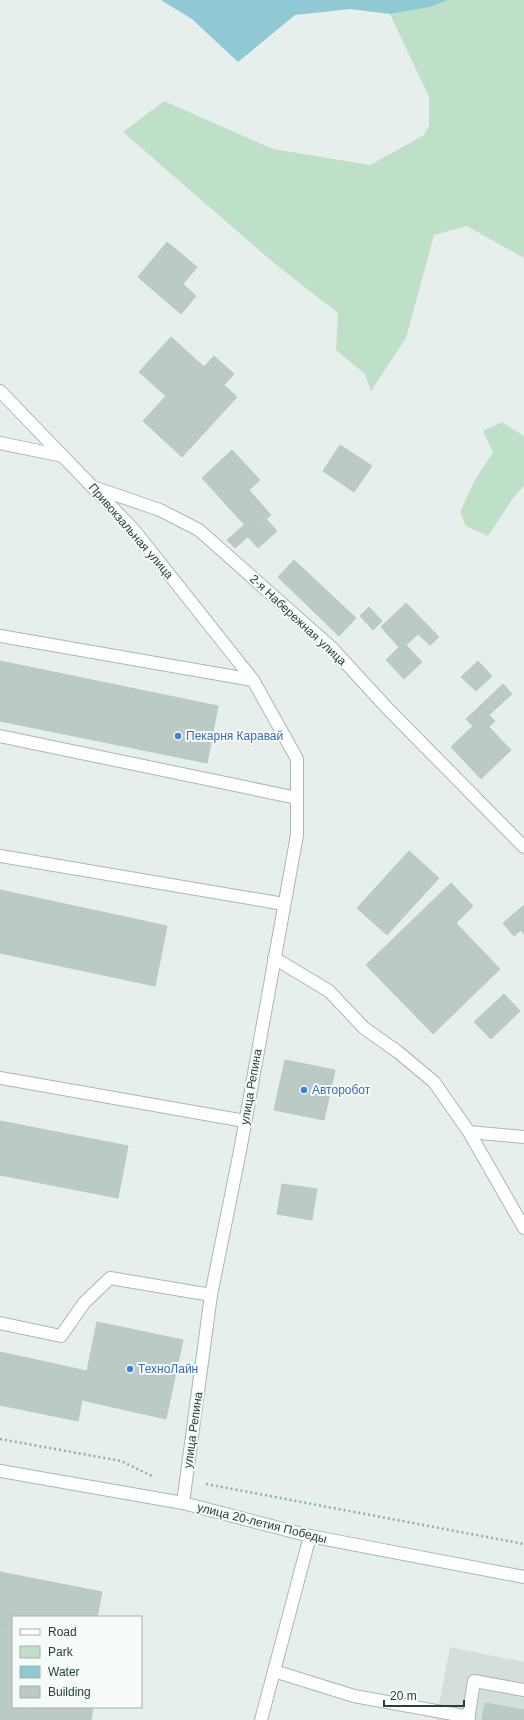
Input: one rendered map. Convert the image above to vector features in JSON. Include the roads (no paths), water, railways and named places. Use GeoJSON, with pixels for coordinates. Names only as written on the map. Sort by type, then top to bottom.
{"type":"FeatureCollection","features":[{"type":"Feature","properties":{"kind":"street","name":"Привокзальная улица"},"geometry":{"type":"LineString","coordinates":[[0,391],[134,530],[253,680]]}},
{"type":"Feature","properties":{"kind":"street"},"geometry":{"type":"LineString","coordinates":[[0,443],[64,456]]}},
{"type":"Feature","properties":{"kind":"street","name":"2-я Набережная улица"},"geometry":{"type":"LineString","coordinates":[[93,486],[160,510],[199,530],[332,648],[388,709],[524,848]]}},
{"type":"Feature","properties":{"kind":"street"},"geometry":{"type":"LineString","coordinates":[[0,636],[253,680]]}},
{"type":"Feature","properties":{"kind":"street","name":"улица Репина"},"geometry":{"type":"LineString","coordinates":[[183,1503],[211,1296],[245,1121],[297,835],[297,759],[253,680]]}},
{"type":"Feature","properties":{"kind":"street"},"geometry":{"type":"LineString","coordinates":[[0,736],[297,798]]}},
{"type":"Feature","properties":{"kind":"street"},"geometry":{"type":"LineString","coordinates":[[0,856],[284,904]]}},
{"type":"Feature","properties":{"kind":"street"},"geometry":{"type":"LineString","coordinates":[[274,958],[329,991],[364,1028],[398,1052],[434,1082],[469,1132],[524,1228]]}},
{"type":"Feature","properties":{"kind":"street"},"geometry":{"type":"LineString","coordinates":[[0,1078],[245,1121]]}},
{"type":"Feature","properties":{"kind":"street"},"geometry":{"type":"LineString","coordinates":[[469,1132],[524,1137]]}},
{"type":"Feature","properties":{"kind":"street"},"geometry":{"type":"LineString","coordinates":[[0,1323],[61,1336],[84,1303],[110,1278],[211,1296]]}},
{"type":"Feature","properties":{"kind":"street","name":"улица 20-летия Победы"},"geometry":{"type":"LineString","coordinates":[[0,1471],[183,1503],[310,1536],[524,1577]]}},
{"type":"Feature","properties":{"kind":"street"},"geometry":{"type":"LineString","coordinates":[[261,1720],[310,1536]]}},
{"type":"Feature","properties":{"kind":"street"},"geometry":{"type":"LineString","coordinates":[[274,1671],[354,1696],[468,1719],[474,1681],[524,1690]]}},
{"type":"Feature","properties":{"kind":"water"},"geometry":{"type":"Polygon","coordinates":[[[161,0],[448,0],[430,7],[390,14],[350,9],[295,15],[238,62],[192,19],[161,0]]]}},
{"type":"Feature","properties":{"kind":"place","name":"Пекарня Каравай"},"geometry":{"type":"Point","coordinates":[178,736]}},
{"type":"Feature","properties":{"kind":"place","name":"Авторобот"},"geometry":{"type":"Point","coordinates":[304,1090]}},
{"type":"Feature","properties":{"kind":"place","name":"ТехноЛайн"},"geometry":{"type":"Point","coordinates":[130,1369]}}]}
